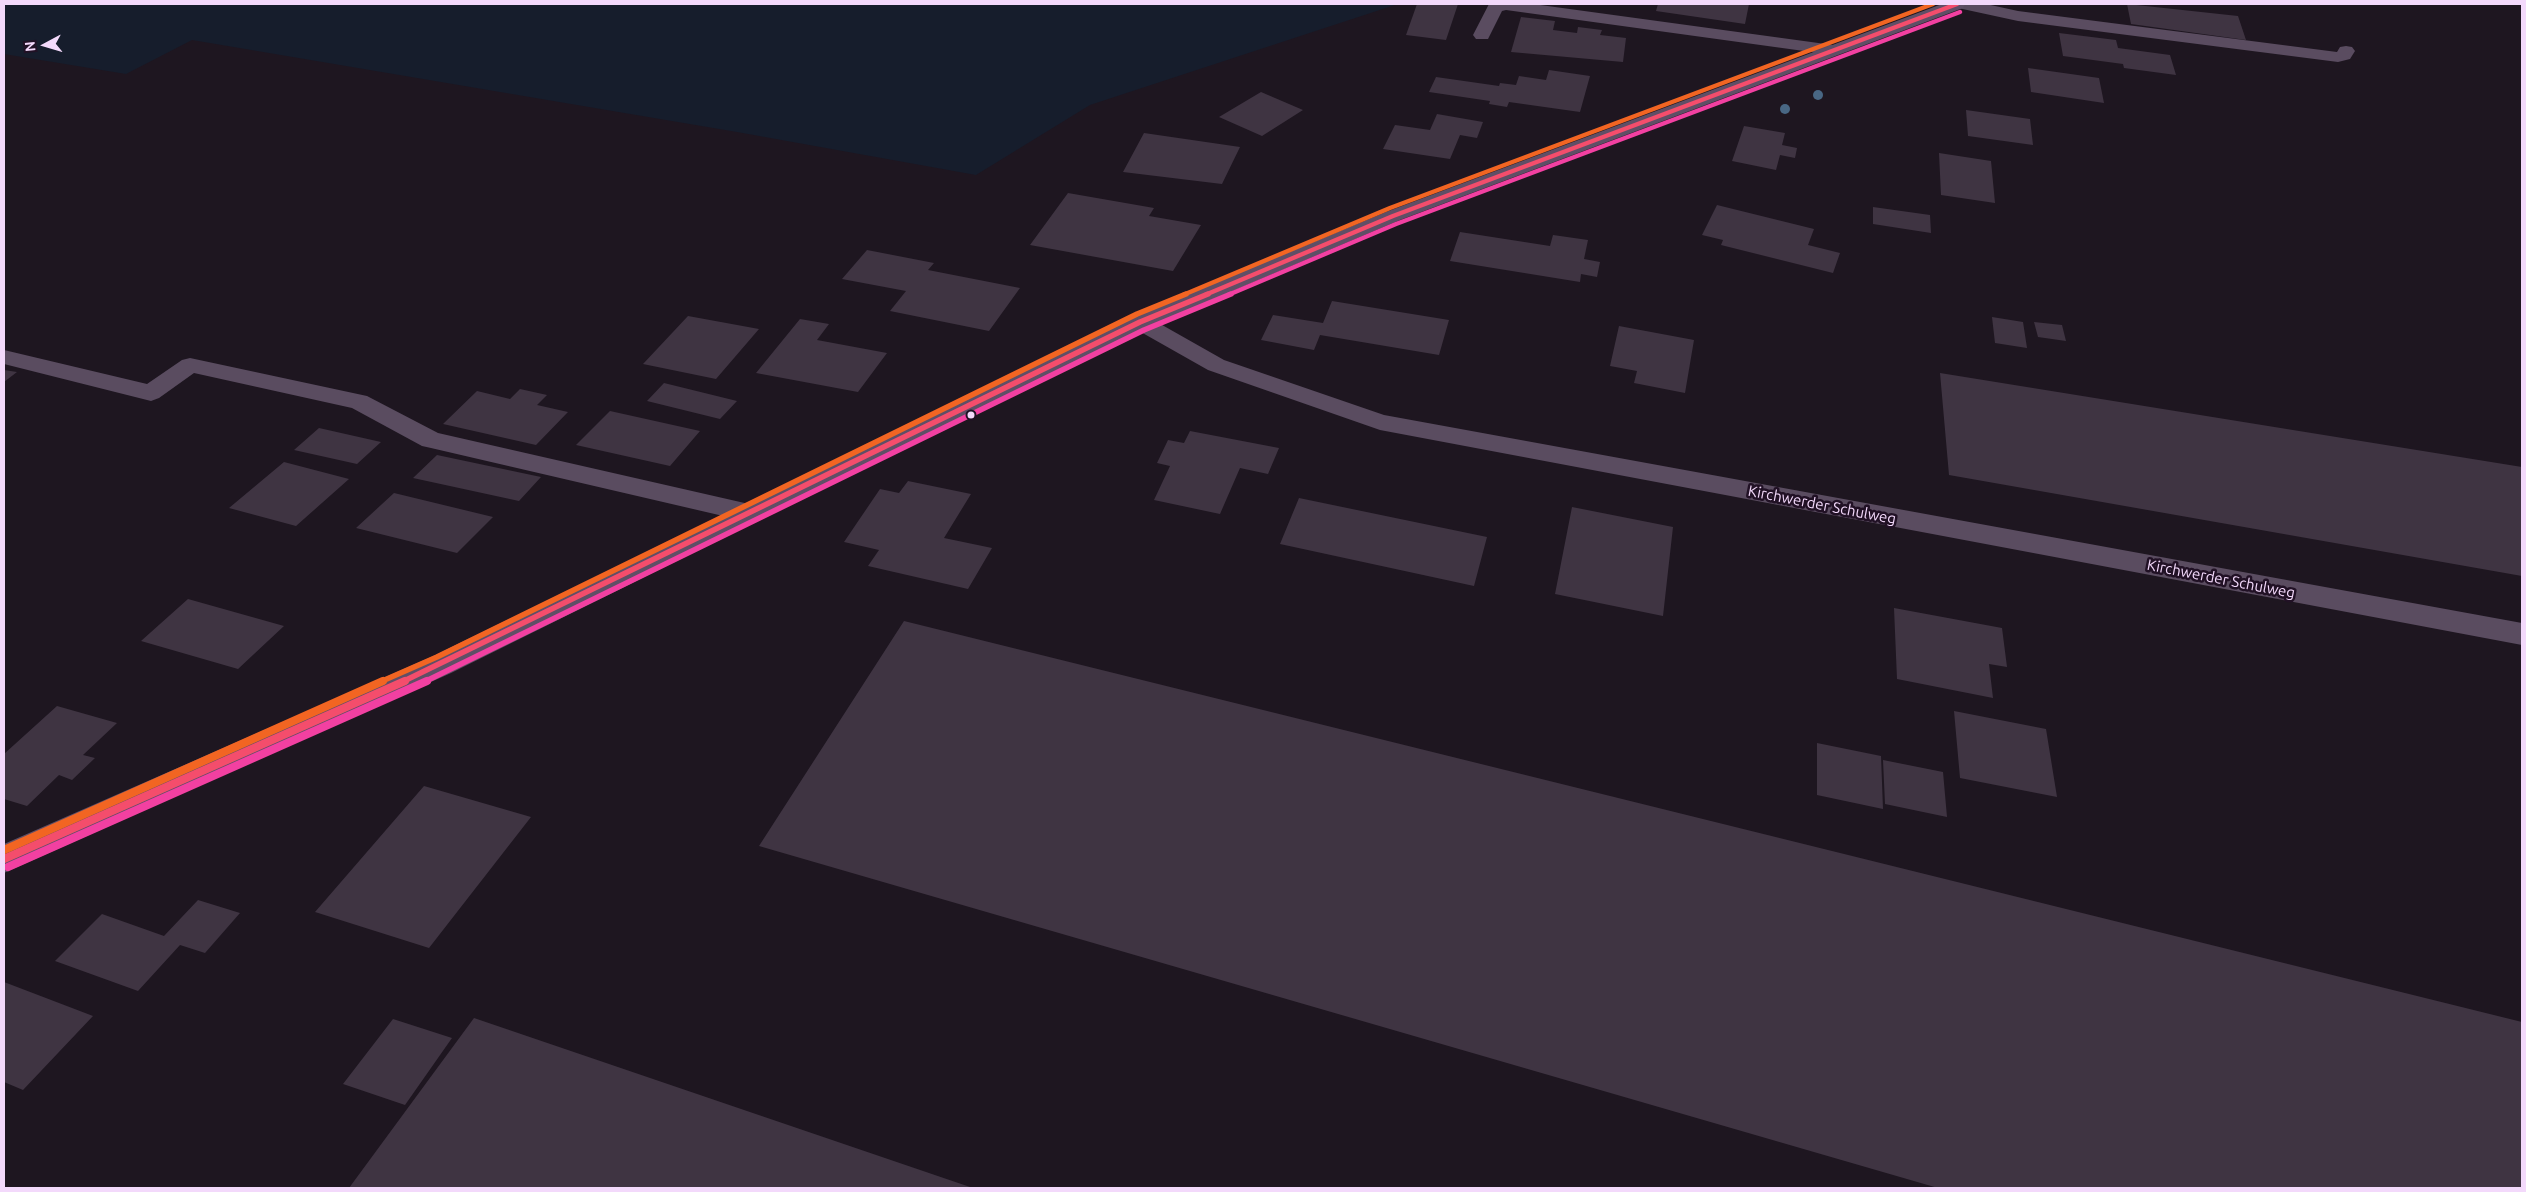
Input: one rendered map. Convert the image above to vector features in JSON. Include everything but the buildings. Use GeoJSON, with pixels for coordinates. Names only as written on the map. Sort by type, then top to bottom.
{"type":"FeatureCollection","features":[{"type":"Feature","properties":{"kind":"street"},"geometry":{"type":"LineString","coordinates":[[1482,35],[1496,8],[1505,4],[1833,50]]}},
{"type":"Feature","properties":{"kind":"street"},"geometry":{"type":"LineString","coordinates":[[4,859],[441,664],[1140,322],[1393,216],[1957,4]]}},
{"type":"Feature","properties":{"kind":"street"},"geometry":{"type":"LineString","coordinates":[[1964,4],[2018,16],[2338,57],[2344,55],[2346,51]]}},
{"type":"Feature","properties":{"kind":"street","name":"Kirchwerder Schulweg"},"geometry":{"type":"LineString","coordinates":[[1140,322],[1216,365],[1380,422],[2522,634]]}},
{"type":"Feature","properties":{"kind":"street"},"geometry":{"type":"LineString","coordinates":[[4,357],[151,393],[190,365],[359,402],[431,440],[749,513]]}},
{"type":"Feature","properties":{"kind":"shaded area"},"geometry":{"type":"Polygon","coordinates":[[[4,4],[1398,4],[1090,105],[976,175],[737,132],[192,40],[126,74],[4,54],[4,4]]]}},
{"type":"Feature","properties":{"kind":"transit line"},"geometry":{"type":"LineString","coordinates":[[4,850],[437,657],[1137,314],[1390,208],[1933,4]]}},
{"type":"Feature","properties":{"kind":"transit line"},"geometry":{"type":"LineString","coordinates":[[4,859],[441,665],[1140,322],[1393,216],[1957,4]]}},
{"type":"Feature","properties":{"kind":"transit line"},"geometry":{"type":"LineString","coordinates":[[8,867],[445,673],[1144,330],[1396,224],[1960,12]]}}]}
